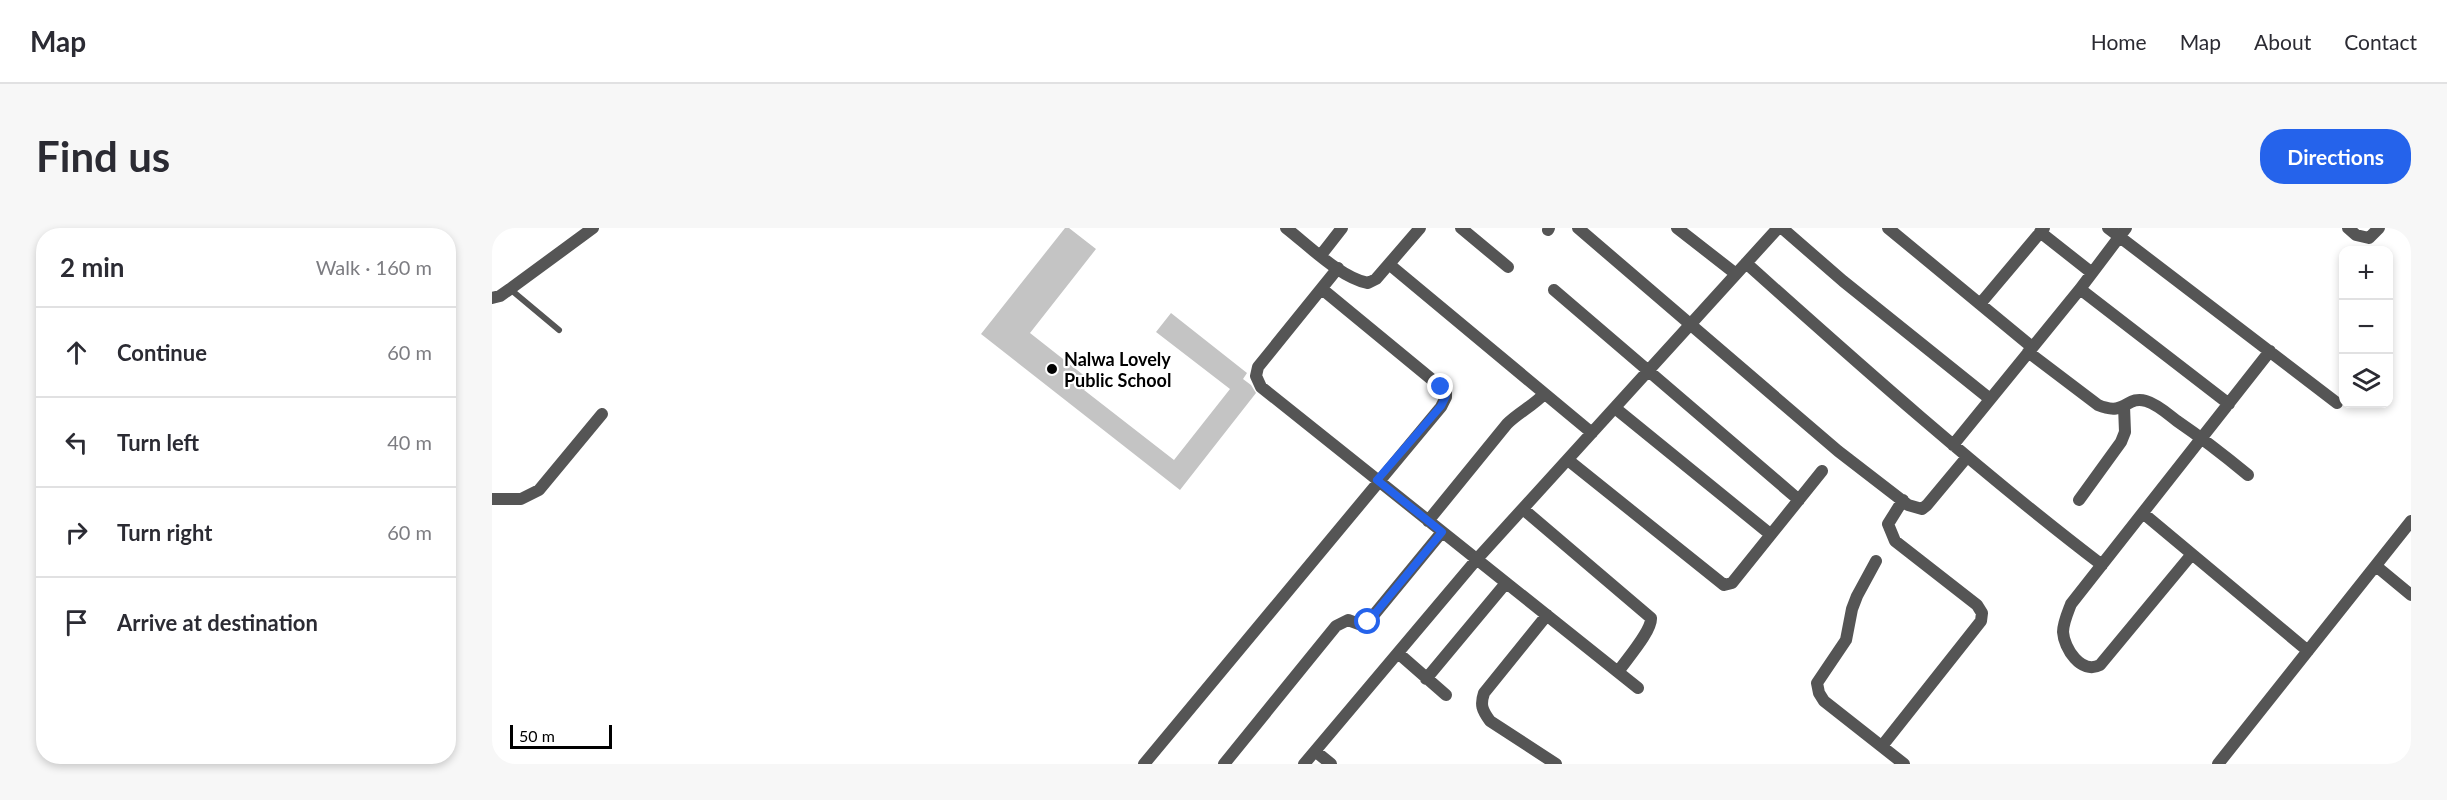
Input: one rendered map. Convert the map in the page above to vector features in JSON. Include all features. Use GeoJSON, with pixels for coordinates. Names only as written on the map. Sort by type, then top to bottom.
{"type":"FeatureCollection","features":[{"type":"Feature","properties":{"kind":"street"},"geometry":{"type":"LineString","coordinates":[[492,298],[500,296],[593,228]]}},
{"type":"Feature","properties":{"kind":"street"},"geometry":{"type":"LineString","coordinates":[[1286,228],[1338,268],[1358,281],[1368,283],[1376,279],[1390,265],[1420,228]]}},
{"type":"Feature","properties":{"kind":"street"},"geometry":{"type":"LineString","coordinates":[[1321,255],[1342,228]]}},
{"type":"Feature","properties":{"kind":"street"},"geometry":{"type":"LineString","coordinates":[[1461,228],[1508,267]]}},
{"type":"Feature","properties":{"kind":"street"},"geometry":{"type":"LineString","coordinates":[[1578,228],[1838,451],[1916,508],[1922,509],[1927,506],[1967,457]]}},
{"type":"Feature","properties":{"kind":"street"},"geometry":{"type":"LineString","coordinates":[[1677,228],[1736,274]]}},
{"type":"Feature","properties":{"kind":"street"},"geometry":{"type":"LineString","coordinates":[[1304,764],[1477,559],[1780,228],[1990,399]]}},
{"type":"Feature","properties":{"kind":"street"},"geometry":{"type":"LineString","coordinates":[[1888,228],[2098,405],[2110,410],[2134,400],[2149,402],[2202,438],[2248,475]]}},
{"type":"Feature","properties":{"kind":"street"},"geometry":{"type":"LineString","coordinates":[[2348,228],[2363,238],[2369,238],[2379,228]]}},
{"type":"Feature","properties":{"kind":"street"},"geometry":{"type":"LineString","coordinates":[[1980,304],[2042,230],[2092,273]]}},
{"type":"Feature","properties":{"kind":"street"},"geometry":{"type":"LineString","coordinates":[[1953,445],[2080,289],[2118,231],[2337,403]]}},
{"type":"Feature","properties":{"kind":"street"},"geometry":{"type":"LineString","coordinates":[[1746,263],[1967,457],[2102,566]]}},
{"type":"Feature","properties":{"kind":"street"},"geometry":{"type":"LineString","coordinates":[[1390,265],[1592,433]]}},
{"type":"Feature","properties":{"kind":"street"},"geometry":{"type":"LineString","coordinates":[[1338,268],[1258,367],[1256,376],[1261,387],[1638,688]]}},
{"type":"Feature","properties":{"kind":"street"},"geometry":{"type":"LineString","coordinates":[[1144,764],[1233,659],[1377,480],[1441,406],[1446,396],[1446,392],[1322,289]]}},
{"type":"Feature","properties":{"kind":"street"},"geometry":{"type":"LineString","coordinates":[[2080,289],[2229,404]]}},
{"type":"Feature","properties":{"kind":"street"},"geometry":{"type":"LineString","coordinates":[[1554,290],[1799,500]]}},
{"type":"Feature","properties":{"kind":"street"},"geometry":{"type":"LineString","coordinates":[[2192,554],[2100,664],[2095,667],[2085,666],[2068,649],[2063,631],[2071,604],[2270,351]]}},
{"type":"Feature","properties":{"kind":"street"},"geometry":{"type":"LineString","coordinates":[[1428,521],[1507,424],[1518,414],[1533,406],[1544,394]]}},
{"type":"Feature","properties":{"kind":"street"},"geometry":{"type":"LineString","coordinates":[[2079,500],[2121,442],[2126,423],[2124,406]]}},
{"type":"Feature","properties":{"kind":"street"},"geometry":{"type":"LineString","coordinates":[[1615,408],[1770,534]]}},
{"type":"Feature","properties":{"kind":"street"},"geometry":{"type":"LineString","coordinates":[[492,498],[521,499],[539,490],[602,414]]}},
{"type":"Feature","properties":{"kind":"street"},"geometry":{"type":"LineString","coordinates":[[1568,460],[1724,585],[1732,583],[1822,471]]}},
{"type":"Feature","properties":{"kind":"street"},"geometry":{"type":"LineString","coordinates":[[1882,746],[1981,621],[1982,613],[1977,605],[1895,541],[1890,534],[1888,524],[1903,500]]}},
{"type":"Feature","properties":{"kind":"street"},"geometry":{"type":"LineString","coordinates":[[1523,509],[1647,612],[1651,618],[1645,634],[1618,672]]}},
{"type":"Feature","properties":{"kind":"street"},"geometry":{"type":"LineString","coordinates":[[2144,514],[2308,651]]}},
{"type":"Feature","properties":{"kind":"street"},"geometry":{"type":"LineString","coordinates":[[2218,764],[2411,521]]}},
{"type":"Feature","properties":{"kind":"street"},"geometry":{"type":"LineString","coordinates":[[1224,764],[1336,626],[1348,620],[1359,624],[1368,622],[1442,532]]}},
{"type":"Feature","properties":{"kind":"street"},"geometry":{"type":"LineString","coordinates":[[1876,561],[1857,596],[1846,640],[1817,683],[1824,701],[1904,764]]}},
{"type":"Feature","properties":{"kind":"street"},"geometry":{"type":"LineString","coordinates":[[2376,566],[2411,595]]}},
{"type":"Feature","properties":{"kind":"street"},"geometry":{"type":"LineString","coordinates":[[1426,679],[1506,583]]}},
{"type":"Feature","properties":{"kind":"street"},"geometry":{"type":"LineString","coordinates":[[1547,615],[1484,693],[1481,703],[1490,721],[1556,764]]}},
{"type":"Feature","properties":{"kind":"street"},"geometry":{"type":"LineString","coordinates":[[1398,653],[1446,695]]}},
{"type":"Feature","properties":{"kind":"street"},"geometry":{"type":"LineString","coordinates":[[1316,751],[1331,764]]}},
{"type":"Feature","properties":{"kind":"lane"},"geometry":{"type":"LineString","coordinates":[[510,289],[559,330]]}},
{"type":"Feature","properties":{"kind":"building"},"geometry":{"type":"Polygon","coordinates":[[[1065,228],[1069,228],[1096,249],[1030,333],[1091,381],[1084,390],[1174,460],[1230,389],[1156,332],[1171,313],[1247,373],[1243,379],[1256,393],[1180,490],[981,334],[1065,228]]]}},
{"type":"Feature","properties":{"kind":"place","name":"Nalwa Lovely Public School"},"geometry":{"type":"Point","coordinates":[1052,369]}},
{"type":"Feature","properties":{"kind":"route"},"geometry":{"type":"LineString","coordinates":[[1368,622],[1442,532],[1377,480],[1441,406],[1446,396],[1446,392],[1441,387]]}}]}
